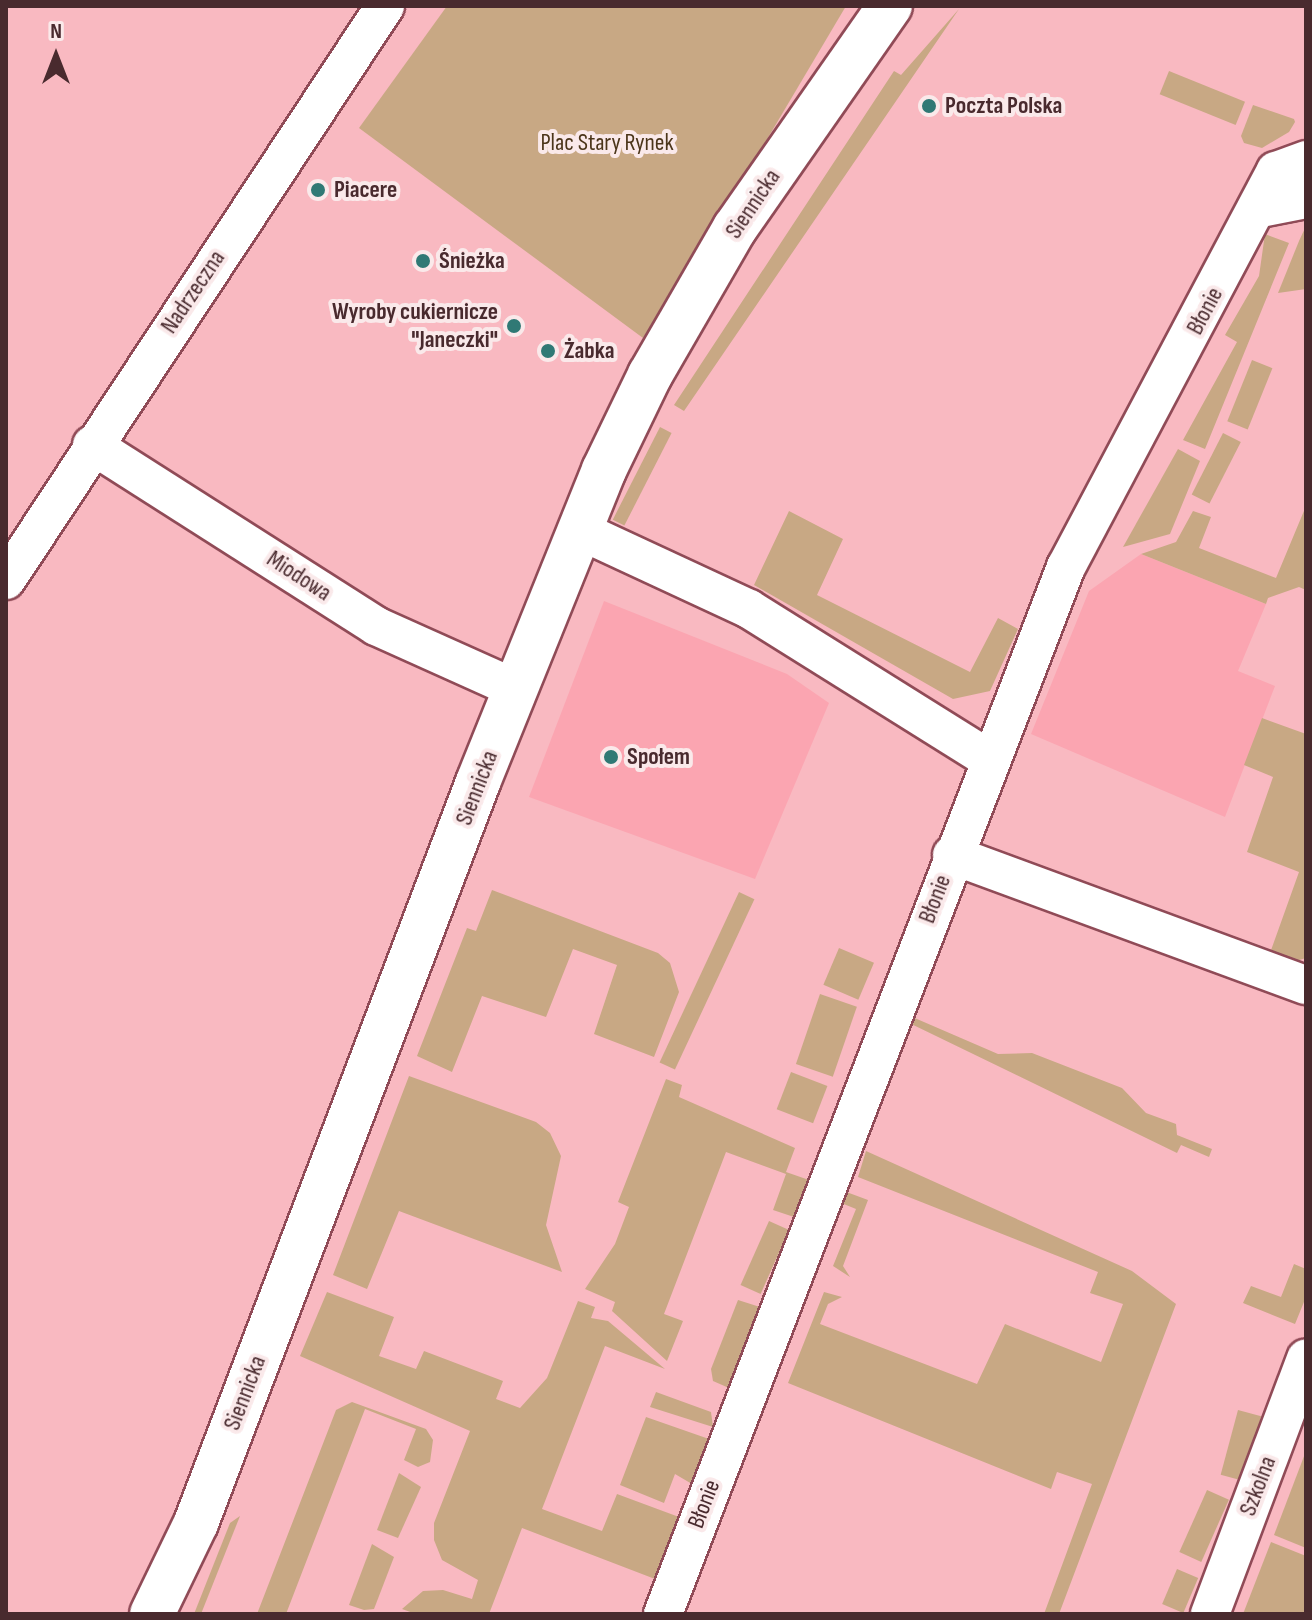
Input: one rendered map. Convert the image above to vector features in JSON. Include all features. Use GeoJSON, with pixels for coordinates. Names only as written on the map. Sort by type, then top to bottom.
{"type":"FeatureCollection","features":[{"type":"Feature","properties":{"kind":"main road","name":"Siennicka"},"geometry":{"type":"LineString","coordinates":[[152,1614],[196,1523],[516,689],[579,530],[637,402],[711,269],[890,6]]}},
{"type":"Feature","properties":{"kind":"street","name":"Nadrzeczna"},"geometry":{"type":"LineString","coordinates":[[6,580],[92,445],[385,6]]}},
{"type":"Feature","properties":{"kind":"street","name":"Błonie"},"geometry":{"type":"LineString","coordinates":[[663,1614],[952,855],[1066,567],[1261,208],[1276,171],[1306,160]]}},
{"type":"Feature","properties":{"kind":"street"},"geometry":{"type":"LineString","coordinates":[[1261,208],[1306,199]]}},
{"type":"Feature","properties":{"kind":"street","name":"Miodowa"},"geometry":{"type":"LineString","coordinates":[[92,445],[376,626],[516,689]]}},
{"type":"Feature","properties":{"kind":"street"},"geometry":{"type":"LineString","coordinates":[[579,530],[749,609],[989,759]]}},
{"type":"Feature","properties":{"kind":"street"},"geometry":{"type":"LineString","coordinates":[[952,855],[1306,985]]}},
{"type":"Feature","properties":{"kind":"street","name":"Szkolna"},"geometry":{"type":"LineString","coordinates":[[1210,1614],[1306,1358]]}},
{"type":"Feature","properties":{"kind":"shaded area"},"geometry":{"type":"Polygon","coordinates":[[[1141,554],[1266,604],[1238,671],[1275,686],[1225,817],[1031,734],[1089,591],[1141,554]]]}},
{"type":"Feature","properties":{"kind":"shaded area"},"geometry":{"type":"Polygon","coordinates":[[[604,601],[787,674],[829,703],[755,879],[529,797],[604,601]]]}},
{"type":"Feature","properties":{"kind":"green space","name":"Plac Stary Rynek"},"geometry":{"type":"Polygon","coordinates":[[[447,6],[846,6],[692,266],[643,338],[359,128],[447,6]]]}},
{"type":"Feature","properties":{"kind":"green space"},"geometry":{"type":"Polygon","coordinates":[[[959,9],[684,411],[674,405],[894,71],[901,75],[959,9]]]}},
{"type":"Feature","properties":{"kind":"green space"},"geometry":{"type":"Polygon","coordinates":[[[1169,71],[1245,102],[1236,125],[1160,94],[1169,71]]]}},
{"type":"Feature","properties":{"kind":"green space"},"geometry":{"type":"Polygon","coordinates":[[[1253,105],[1294,119],[1295,122],[1289,132],[1262,148],[1244,143],[1241,136],[1253,105]]]}},
{"type":"Feature","properties":{"kind":"green space"},"geometry":{"type":"Polygon","coordinates":[[[1306,226],[1306,289],[1278,293],[1299,241],[1306,226]]]}},
{"type":"Feature","properties":{"kind":"green space"},"geometry":{"type":"Polygon","coordinates":[[[1265,234],[1289,243],[1205,449],[1183,440],[1237,342],[1225,335],[1259,276],[1265,234]]]}},
{"type":"Feature","properties":{"kind":"green space"},"geometry":{"type":"Polygon","coordinates":[[[1252,360],[1272,368],[1248,429],[1227,421],[1252,360]]]}},
{"type":"Feature","properties":{"kind":"green space"},"geometry":{"type":"Polygon","coordinates":[[[660,427],[672,433],[624,526],[613,520],[660,427]]]}},
{"type":"Feature","properties":{"kind":"green space"},"geometry":{"type":"Polygon","coordinates":[[[1223,433],[1241,442],[1209,504],[1192,494],[1223,433]]]}},
{"type":"Feature","properties":{"kind":"green space"},"geometry":{"type":"Polygon","coordinates":[[[1178,449],[1200,461],[1170,534],[1123,547],[1178,449]]]}},
{"type":"Feature","properties":{"kind":"green space"},"geometry":{"type":"Polygon","coordinates":[[[1306,506],[1306,590],[1299,587],[1268,598],[1266,604],[1141,554],[1176,542],[1193,511],[1211,517],[1199,548],[1276,578],[1306,506]]]}},
{"type":"Feature","properties":{"kind":"green space"},"geometry":{"type":"Polygon","coordinates":[[[789,511],[843,539],[817,595],[970,672],[998,618],[1018,629],[990,691],[953,699],[754,585],[789,511]]]}},
{"type":"Feature","properties":{"kind":"green space"},"geometry":{"type":"Polygon","coordinates":[[[1262,718],[1306,734],[1306,958],[1289,963],[1270,953],[1299,872],[1247,852],[1273,777],[1244,765],[1262,718]]]}},
{"type":"Feature","properties":{"kind":"green space"},"geometry":{"type":"Polygon","coordinates":[[[492,890],[658,953],[670,963],[679,992],[654,1057],[594,1034],[617,965],[573,949],[546,1017],[482,996],[452,1072],[417,1056],[467,928],[476,931],[492,890]]]}},
{"type":"Feature","properties":{"kind":"green space"},"geometry":{"type":"Polygon","coordinates":[[[739,892],[754,899],[675,1070],[660,1062],[739,892]]]}},
{"type":"Feature","properties":{"kind":"green space"},"geometry":{"type":"Polygon","coordinates":[[[839,948],[874,963],[858,1000],[823,985],[839,948]]]}},
{"type":"Feature","properties":{"kind":"green space"},"geometry":{"type":"Polygon","coordinates":[[[820,994],[857,1007],[833,1077],[796,1064],[820,994]]]}},
{"type":"Feature","properties":{"kind":"green space"},"geometry":{"type":"Polygon","coordinates":[[[910,1016],[998,1054],[1032,1053],[1122,1088],[1146,1113],[1176,1124],[1177,1135],[1212,1149],[1209,1157],[1181,1145],[1177,1153],[903,1020],[910,1016]]]}},
{"type":"Feature","properties":{"kind":"green space"},"geometry":{"type":"Polygon","coordinates":[[[791,1072],[827,1086],[813,1123],[777,1109],[791,1072]]]}},
{"type":"Feature","properties":{"kind":"green space"},"geometry":{"type":"Polygon","coordinates":[[[409,1076],[536,1122],[550,1133],[561,1156],[546,1225],[562,1272],[399,1211],[367,1289],[333,1275],[409,1076]]]}},
{"type":"Feature","properties":{"kind":"green space"},"geometry":{"type":"Polygon","coordinates":[[[666,1079],[682,1085],[679,1097],[795,1148],[786,1172],[809,1180],[794,1217],[773,1210],[786,1174],[726,1152],[664,1314],[683,1321],[667,1361],[612,1311],[615,1302],[585,1289],[615,1244],[629,1207],[618,1202],[666,1079]]]}},
{"type":"Feature","properties":{"kind":"green space"},"geometry":{"type":"Polygon","coordinates":[[[866,1151],[1132,1271],[1176,1304],[1059,1614],[1044,1614],[1092,1484],[1057,1472],[1051,1489],[788,1383],[824,1292],[842,1297],[828,1304],[820,1324],[977,1384],[1005,1324],[1101,1362],[1123,1304],[1090,1293],[1098,1272],[858,1177],[866,1151]]]}},
{"type":"Feature","properties":{"kind":"green space"},"geometry":{"type":"Polygon","coordinates":[[[833,1187],[868,1200],[843,1266],[850,1277],[833,1266],[856,1209],[829,1198],[833,1187]]]}},
{"type":"Feature","properties":{"kind":"green space"},"geometry":{"type":"Polygon","coordinates":[[[769,1221],[789,1230],[761,1294],[741,1285],[769,1221]]]}},
{"type":"Feature","properties":{"kind":"green space"},"geometry":{"type":"Polygon","coordinates":[[[1294,1264],[1306,1269],[1306,1297],[1295,1324],[1243,1303],[1251,1286],[1281,1297],[1294,1264]]]}},
{"type":"Feature","properties":{"kind":"green space"},"geometry":{"type":"Polygon","coordinates":[[[327,1292],[394,1317],[379,1356],[416,1369],[424,1351],[503,1381],[496,1399],[520,1408],[547,1378],[578,1301],[595,1307],[591,1318],[608,1321],[665,1369],[605,1346],[542,1509],[602,1531],[617,1494],[679,1517],[655,1579],[522,1528],[489,1614],[416,1614],[402,1609],[423,1591],[443,1590],[472,1599],[478,1580],[442,1560],[434,1540],[434,1523],[470,1431],[300,1356],[327,1292]]]}},
{"type":"Feature","properties":{"kind":"green space"},"geometry":{"type":"Polygon","coordinates":[[[738,1300],[760,1307],[729,1388],[713,1381],[711,1369],[738,1300]]]}},
{"type":"Feature","properties":{"kind":"green space"},"geometry":{"type":"Polygon","coordinates":[[[656,1392],[711,1412],[713,1427],[650,1407],[656,1392]]]}},
{"type":"Feature","properties":{"kind":"green space"},"geometry":{"type":"Polygon","coordinates":[[[352,1402],[426,1429],[433,1440],[430,1462],[418,1467],[404,1460],[416,1429],[365,1409],[286,1614],[257,1614],[336,1410],[352,1402]]]}},
{"type":"Feature","properties":{"kind":"green space"},"geometry":{"type":"Polygon","coordinates":[[[1238,1410],[1261,1416],[1244,1481],[1221,1475],[1238,1410]]]}},
{"type":"Feature","properties":{"kind":"green space"},"geometry":{"type":"Polygon","coordinates":[[[646,1417],[709,1439],[692,1484],[675,1474],[664,1503],[620,1485],[646,1417]]]}},
{"type":"Feature","properties":{"kind":"green space"},"geometry":{"type":"Polygon","coordinates":[[[1306,1451],[1306,1548],[1274,1535],[1306,1451]]]}},
{"type":"Feature","properties":{"kind":"green space"},"geometry":{"type":"Polygon","coordinates":[[[399,1473],[421,1487],[398,1538],[377,1530],[399,1473]]]}},
{"type":"Feature","properties":{"kind":"green space"},"geometry":{"type":"Polygon","coordinates":[[[1207,1490],[1229,1500],[1201,1562],[1179,1552],[1207,1490]]]}},
{"type":"Feature","properties":{"kind":"green space"},"geometry":{"type":"Polygon","coordinates":[[[240,1516],[201,1614],[194,1614],[230,1523],[240,1516]]]}},
{"type":"Feature","properties":{"kind":"green space"},"geometry":{"type":"Polygon","coordinates":[[[1271,1542],[1306,1556],[1306,1614],[1243,1614],[1271,1542]]]}},
{"type":"Feature","properties":{"kind":"green space"},"geometry":{"type":"Polygon","coordinates":[[[372,1544],[394,1557],[374,1609],[364,1610],[349,1605],[372,1544]]]}},
{"type":"Feature","properties":{"kind":"green space"},"geometry":{"type":"Polygon","coordinates":[[[1177,1569],[1198,1578],[1183,1613],[1162,1604],[1177,1569]]]}},
{"type":"Feature","properties":{"kind":"place","name":"Poczta Polska"},"geometry":{"type":"Point","coordinates":[929,106]}},
{"type":"Feature","properties":{"kind":"place","name":"Piacere"},"geometry":{"type":"Point","coordinates":[318,190]}},
{"type":"Feature","properties":{"kind":"place","name":"Śnieżka"},"geometry":{"type":"Point","coordinates":[423,261]}},
{"type":"Feature","properties":{"kind":"place","name":"Wyroby cukiernicze \"Janeczki\""},"geometry":{"type":"Point","coordinates":[514,326]}},
{"type":"Feature","properties":{"kind":"place","name":"Żabka"},"geometry":{"type":"Point","coordinates":[548,351]}},
{"type":"Feature","properties":{"kind":"place","name":"Społem"},"geometry":{"type":"Point","coordinates":[611,757]}}]}
